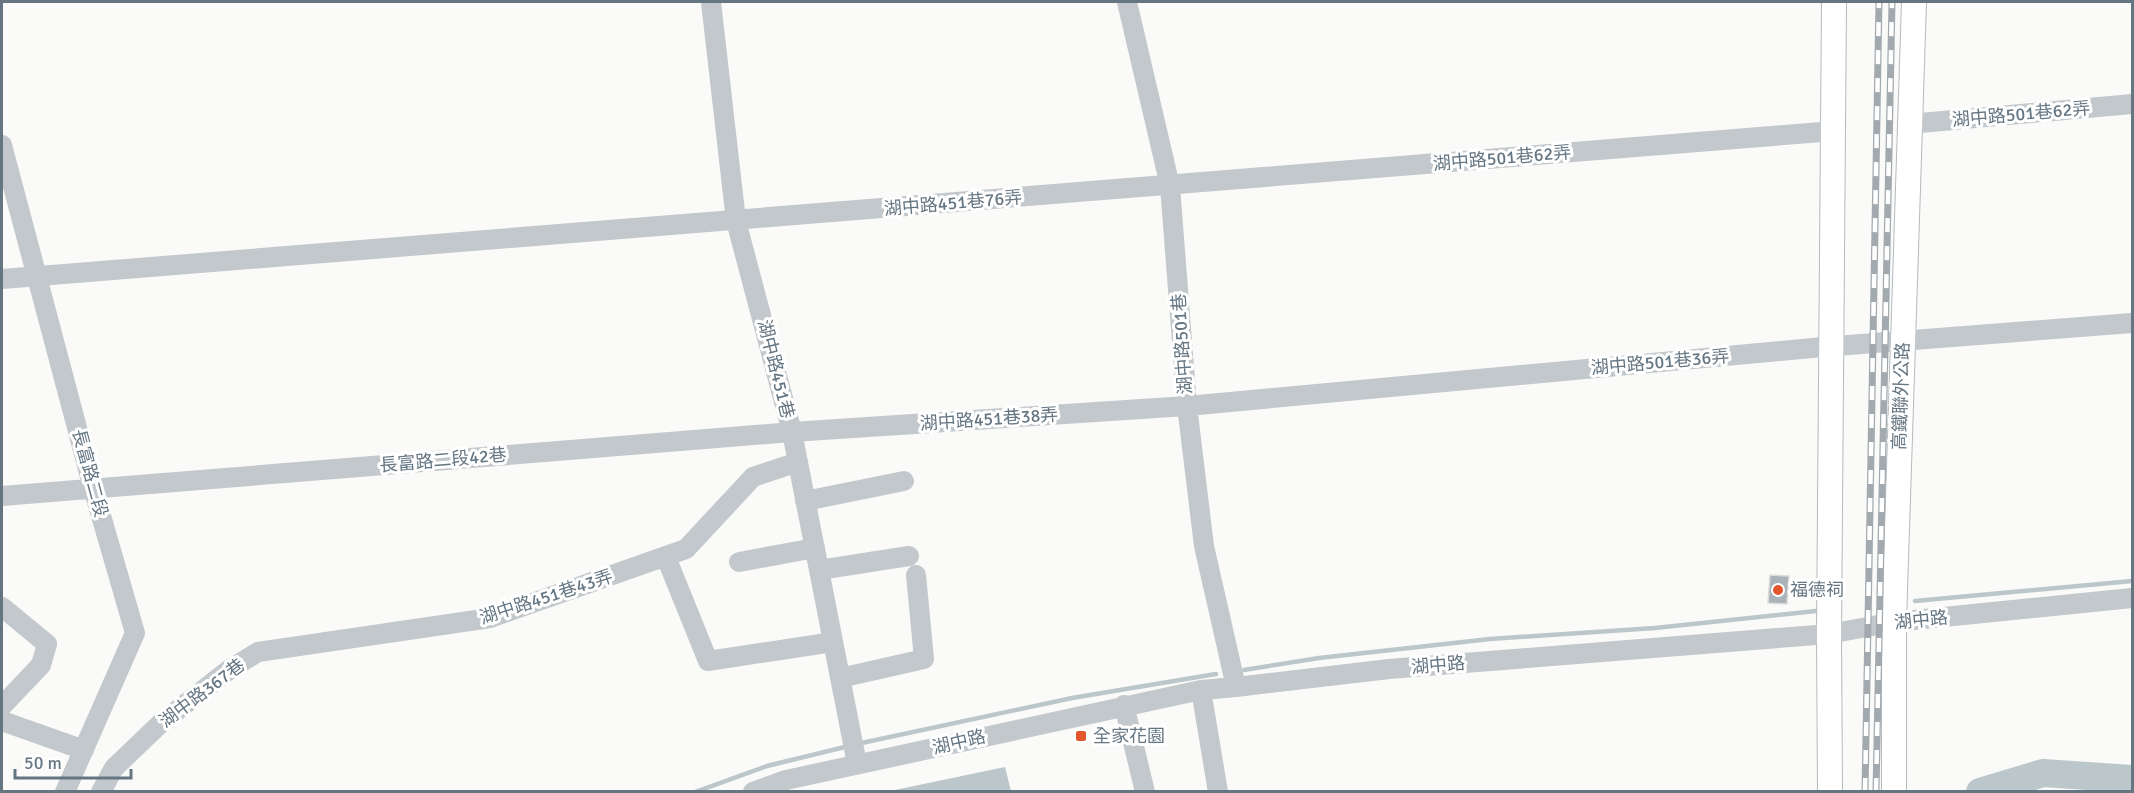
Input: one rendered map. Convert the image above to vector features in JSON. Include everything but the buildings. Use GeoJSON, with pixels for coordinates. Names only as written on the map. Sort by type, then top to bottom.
{"type":"FeatureCollection","features":[{"type":"Feature","properties":{"kind":"main road"},"geometry":{"type":"LineString","coordinates":[[1830,792],[1834,2]]}},
{"type":"Feature","properties":{"kind":"main road","name":"高鐵聯外公路"},"geometry":{"type":"LineString","coordinates":[[1894,792],[1894,622],[1914,2]]}},
{"type":"Feature","properties":{"kind":"street","name":"湖中路451巷"},"geometry":{"type":"LineString","coordinates":[[711,2],[736,221],[792,432],[857,764]]}},
{"type":"Feature","properties":{"kind":"street","name":"湖中路501巷"},"geometry":{"type":"LineString","coordinates":[[1127,2],[1170,186],[1187,406],[1204,546],[1236,687]]}},
{"type":"Feature","properties":{"kind":"street","name":"湖中路501巷62弄"},"geometry":{"type":"LineString","coordinates":[[1909,124],[2133,104]]}},
{"type":"Feature","properties":{"kind":"street","name":"湖中路501巷62弄"},"geometry":{"type":"LineString","coordinates":[[1170,186],[1834,131]]}},
{"type":"Feature","properties":{"kind":"street","name":"長富路二段"},"geometry":{"type":"LineString","coordinates":[[2,145],[93,488],[135,633],[65,792]]}},
{"type":"Feature","properties":{"kind":"street","name":"湖中路451巷76弄"},"geometry":{"type":"LineString","coordinates":[[2,279],[1170,186]]}},
{"type":"Feature","properties":{"kind":"street","name":"湖中路501巷36弄"},"geometry":{"type":"LineString","coordinates":[[1187,406],[1832,346],[2133,323]]}},
{"type":"Feature","properties":{"kind":"street","name":"湖中路451巷38弄"},"geometry":{"type":"LineString","coordinates":[[792,432],[1187,406]]}},
{"type":"Feature","properties":{"kind":"street","name":"長富路二段42巷"},"geometry":{"type":"LineString","coordinates":[[2,496],[792,432]]}},
{"type":"Feature","properties":{"kind":"street","name":"湖中路451巷43弄"},"geometry":{"type":"LineString","coordinates":[[258,652],[490,618],[666,557],[686,549],[753,477],[798,462]]}},
{"type":"Feature","properties":{"kind":"street"},"geometry":{"type":"LineString","coordinates":[[805,501],[904,481]]}},
{"type":"Feature","properties":{"kind":"street"},"geometry":{"type":"LineString","coordinates":[[738,562],[815,548]]}},
{"type":"Feature","properties":{"kind":"street"},"geometry":{"type":"LineString","coordinates":[[819,570],[909,556]]}},
{"type":"Feature","properties":{"kind":"street"},"geometry":{"type":"LineString","coordinates":[[666,557],[708,661],[833,642]]}},
{"type":"Feature","properties":{"kind":"street"},"geometry":{"type":"LineString","coordinates":[[840,678],[924,659],[915,575]]}},
{"type":"Feature","properties":{"kind":"street","name":"湖中路"},"geometry":{"type":"LineString","coordinates":[[753,792],[787,786],[857,764],[1201,690],[1389,669],[1829,634],[1894,622],[2133,598]]}},
{"type":"Feature","properties":{"kind":"street"},"geometry":{"type":"LineString","coordinates":[[2,607],[47,644],[41,664],[2,706]]}},
{"type":"Feature","properties":{"kind":"street","name":"湖中路367巷"},"geometry":{"type":"LineString","coordinates":[[101,792],[114,768],[161,723],[230,669],[258,652]]}},
{"type":"Feature","properties":{"kind":"street"},"geometry":{"type":"LineString","coordinates":[[1201,690],[1218,792]]}},
{"type":"Feature","properties":{"kind":"street"},"geometry":{"type":"LineString","coordinates":[[1124,705],[1145,792]]}},
{"type":"Feature","properties":{"kind":"street"},"geometry":{"type":"LineString","coordinates":[[2,721],[84,750]]}},
{"type":"Feature","properties":{"kind":"shaded area"},"geometry":{"type":"Polygon","coordinates":[[[1005,767],[1011,791],[890,791],[1005,767]]]}},
{"type":"Feature","properties":{"kind":"waterway"},"geometry":{"type":"LineString","coordinates":[[1915,601],[2132,581]]}},
{"type":"Feature","properties":{"kind":"waterway"},"geometry":{"type":"LineString","coordinates":[[1244,670],[1319,658],[1490,639],[1655,628],[1816,611]]}},
{"type":"Feature","properties":{"kind":"waterway"},"geometry":{"type":"LineString","coordinates":[[857,744],[1072,698],[1216,674]]}},
{"type":"Feature","properties":{"kind":"waterway"},"geometry":{"type":"LineString","coordinates":[[695,792],[767,766],[849,746]]}},
{"type":"Feature","properties":{"kind":"waterway"},"geometry":{"type":"LineString","coordinates":[[1980,792],[2043,773],[2132,779]]}},
{"type":"Feature","properties":{"kind":"railway"},"geometry":{"type":"LineString","coordinates":[[1865,792],[1879,2]]}},
{"type":"Feature","properties":{"kind":"railway"},"geometry":{"type":"LineString","coordinates":[[1876,792],[1892,2]]}},
{"type":"Feature","properties":{"kind":"place","name":"福德祠"},"geometry":{"type":"Point","coordinates":[1778,590]}},
{"type":"Feature","properties":{"kind":"place","name":"全家花園"},"geometry":{"type":"Point","coordinates":[1081,736]}}]}
